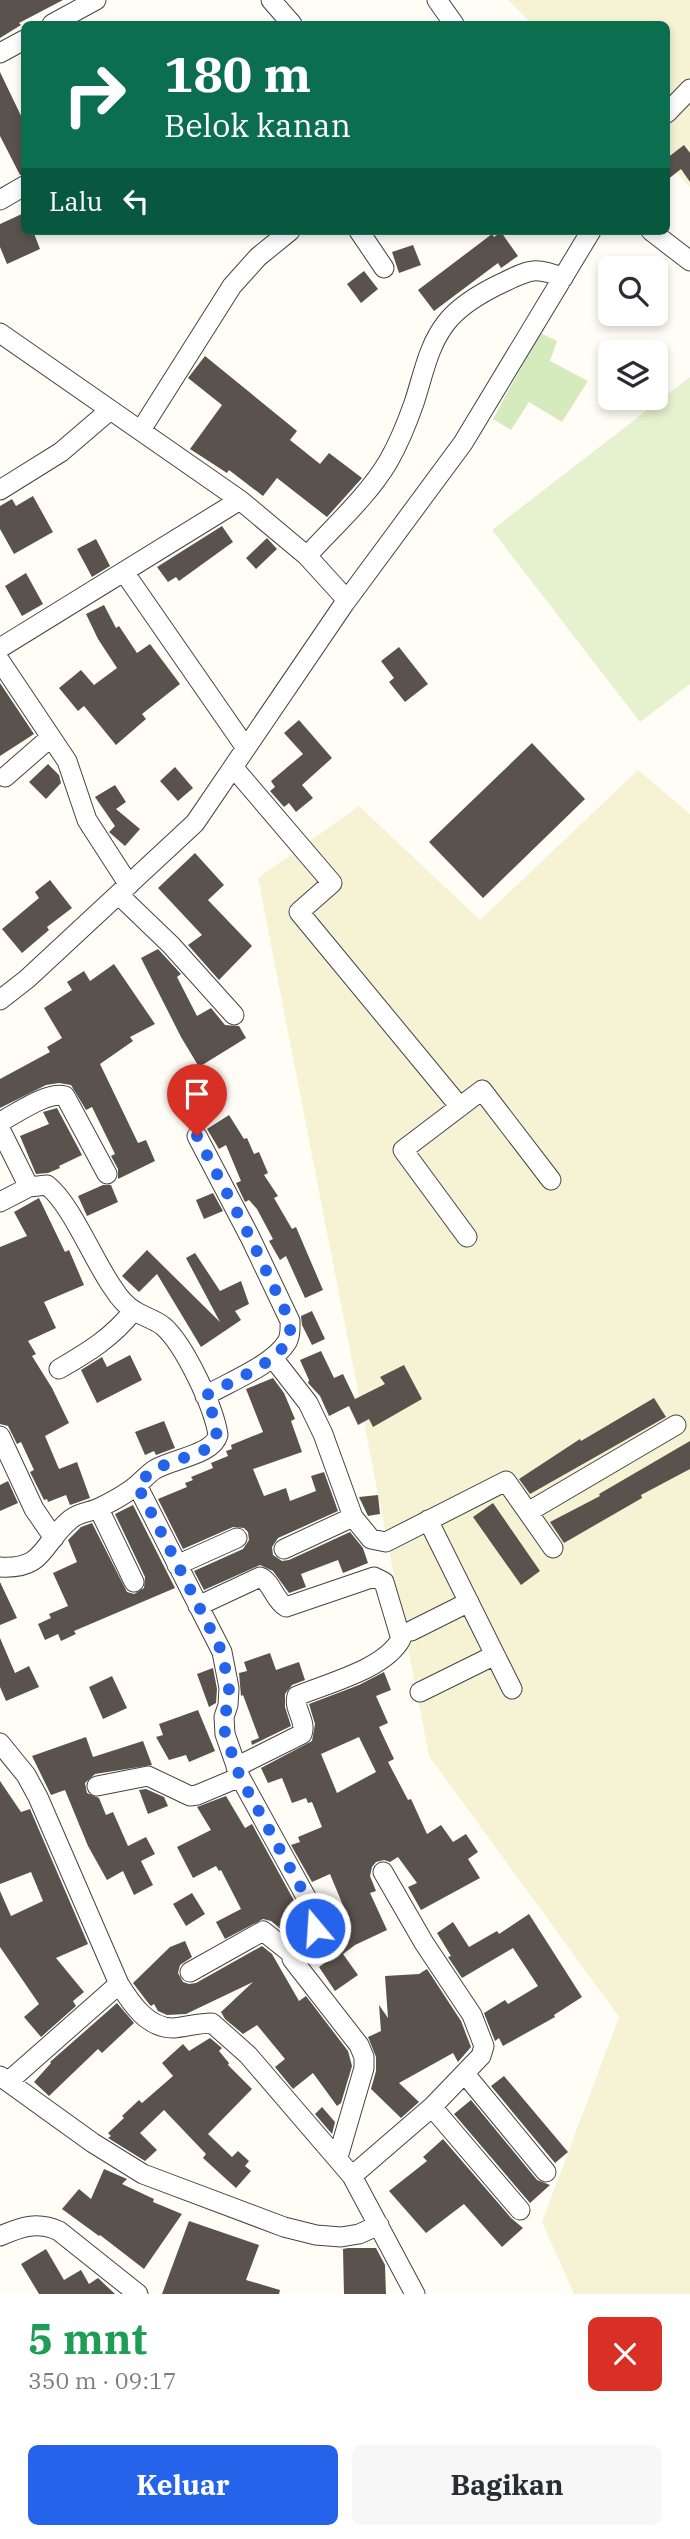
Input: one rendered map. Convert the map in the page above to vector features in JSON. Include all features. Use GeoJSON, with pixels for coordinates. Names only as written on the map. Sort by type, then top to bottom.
{"type":"FeatureCollection","features":[{"type":"Feature","properties":{"kind":"street"},"geometry":{"type":"LineString","coordinates":[[58,21],[96,0]]}},
{"type":"Feature","properties":{"kind":"street"},"geometry":{"type":"LineString","coordinates":[[271,0],[289,21]]}},
{"type":"Feature","properties":{"kind":"street"},"geometry":{"type":"LineString","coordinates":[[437,0],[452,21]]}},
{"type":"Feature","properties":{"kind":"street"},"geometry":{"type":"LineString","coordinates":[[0,53],[21,42]]}},
{"type":"Feature","properties":{"kind":"street"},"geometry":{"type":"LineString","coordinates":[[670,110],[690,89]]}},
{"type":"Feature","properties":{"kind":"street"},"geometry":{"type":"LineString","coordinates":[[0,200],[21,188]]}},
{"type":"Feature","properties":{"kind":"street"},"geometry":{"type":"LineString","coordinates":[[141,430],[232,286],[258,257],[285,235]]}},
{"type":"Feature","properties":{"kind":"street"},"geometry":{"type":"LineString","coordinates":[[362,235],[384,268]]}},
{"type":"Feature","properties":{"kind":"street"},"geometry":{"type":"LineString","coordinates":[[0,1000],[27,979],[195,823],[347,600],[463,443],[589,235]]}},
{"type":"Feature","properties":{"kind":"street"},"geometry":{"type":"LineString","coordinates":[[656,235],[690,261]]}},
{"type":"Feature","properties":{"kind":"street"},"geometry":{"type":"LineString","coordinates":[[307,556],[370,487],[386,465],[399,441],[432,346],[446,323],[465,305],[521,275],[544,270],[563,278]]}},
{"type":"Feature","properties":{"kind":"street"},"geometry":{"type":"LineString","coordinates":[[0,333],[240,500],[307,556],[347,600]]}},
{"type":"Feature","properties":{"kind":"street"},"geometry":{"type":"LineString","coordinates":[[0,490],[61,452],[110,410]]}},
{"type":"Feature","properties":{"kind":"street"},"geometry":{"type":"LineString","coordinates":[[0,648],[240,500]]}},
{"type":"Feature","properties":{"kind":"street"},"geometry":{"type":"LineString","coordinates":[[124,572],[246,748]]}},
{"type":"Feature","properties":{"kind":"street"},"geometry":{"type":"LineString","coordinates":[[0,661],[67,761],[87,820],[124,890],[234,1016]]}},
{"type":"Feature","properties":{"kind":"street"},"geometry":{"type":"LineString","coordinates":[[5,777],[51,737]]}},
{"type":"Feature","properties":{"kind":"street"},"geometry":{"type":"LineString","coordinates":[[233,767],[332,883],[299,912],[460,1107]]}},
{"type":"Feature","properties":{"kind":"street"},"geometry":{"type":"LineString","coordinates":[[467,1237],[403,1150],[482,1090],[551,1180]]}},
{"type":"Feature","properties":{"kind":"street"},"geometry":{"type":"LineString","coordinates":[[0,1122],[48,1096],[57,1093],[65,1096],[107,1174]]}},
{"type":"Feature","properties":{"kind":"street"},"geometry":{"type":"LineString","coordinates":[[0,1129],[29,1187]]}},
{"type":"Feature","properties":{"kind":"street"},"geometry":{"type":"LineString","coordinates":[[197,1136],[290,1321],[288,1340],[273,1358],[205,1396]]}},
{"type":"Feature","properties":{"kind":"street"},"geometry":{"type":"LineString","coordinates":[[0,1202],[29,1187],[47,1185],[58,1194],[113,1289],[133,1311],[150,1318],[169,1332],[179,1346],[205,1396],[217,1428],[217,1440],[207,1449],[154,1469],[137,1485],[99,1509],[72,1517],[36,1559],[27,1565],[16,1568],[0,1567]]}},
{"type":"Feature","properties":{"kind":"street"},"geometry":{"type":"LineString","coordinates":[[59,1369],[103,1342],[133,1311]]}},
{"type":"Feature","properties":{"kind":"street"},"geometry":{"type":"LineString","coordinates":[[273,1358],[308,1403],[323,1434],[353,1517],[371,1539],[386,1542],[506,1481],[552,1548]]}},
{"type":"Feature","properties":{"kind":"street"},"geometry":{"type":"LineString","coordinates":[[528,1512],[676,1425]]}},
{"type":"Feature","properties":{"kind":"street"},"geometry":{"type":"LineString","coordinates":[[0,1436],[34,1509],[54,1538]]}},
{"type":"Feature","properties":{"kind":"street"},"geometry":{"type":"LineString","coordinates":[[137,1485],[222,1652],[229,1688],[224,1717],[225,1734],[238,1772],[311,1906],[315,1919],[312,1936],[292,1954]]}},
{"type":"Feature","properties":{"kind":"street"},"geometry":{"type":"LineString","coordinates":[[99,1509],[134,1582]]}},
{"type":"Feature","properties":{"kind":"street"},"geometry":{"type":"LineString","coordinates":[[284,1549],[353,1517]]}},
{"type":"Feature","properties":{"kind":"street"},"geometry":{"type":"LineString","coordinates":[[428,1520],[512,1689]]}},
{"type":"Feature","properties":{"kind":"street"},"geometry":{"type":"LineString","coordinates":[[177,1565],[237,1538]]}},
{"type":"Feature","properties":{"kind":"street"},"geometry":{"type":"LineString","coordinates":[[97,1786],[148,1776],[184,1794],[197,1796],[302,1734],[304,1727],[296,1704],[298,1696],[378,1662],[395,1650],[401,1639],[384,1583],[374,1577],[286,1607],[278,1601],[266,1579],[260,1577],[198,1606]]}},
{"type":"Feature","properties":{"kind":"street"},"geometry":{"type":"LineString","coordinates":[[411,1631],[469,1602]]}},
{"type":"Feature","properties":{"kind":"street"},"geometry":{"type":"LineString","coordinates":[[420,1692],[495,1655]]}},
{"type":"Feature","properties":{"kind":"street"},"geometry":{"type":"LineString","coordinates":[[0,1743],[26,1775],[38,1797],[118,1984],[137,2008],[157,2025],[172,2028],[212,2023],[248,2055],[352,2176],[415,2294]]}},
{"type":"Feature","properties":{"kind":"street"},"geometry":{"type":"LineString","coordinates":[[352,2176],[432,2107],[465,2074],[484,2046],[477,2027],[383,1872]]}},
{"type":"Feature","properties":{"kind":"street"},"geometry":{"type":"LineString","coordinates":[[190,1972],[263,1931],[292,1954],[295,1964],[359,2045],[364,2057],[364,2068],[338,2157]]}},
{"type":"Feature","properties":{"kind":"street"},"geometry":{"type":"LineString","coordinates":[[118,1984],[5,2079],[93,2143],[143,2174],[284,2227],[316,2235],[341,2237],[359,2234],[379,2225]]}},
{"type":"Feature","properties":{"kind":"street"},"geometry":{"type":"LineString","coordinates":[[465,2074],[546,2172]]}},
{"type":"Feature","properties":{"kind":"street"},"geometry":{"type":"LineString","coordinates":[[432,2107],[520,2210]]}},
{"type":"Feature","properties":{"kind":"street"},"geometry":{"type":"LineString","coordinates":[[0,2236],[27,2226],[48,2226],[59,2231],[138,2294]]}},
{"type":"Feature","properties":{"kind":"shaded area"},"geometry":{"type":"Polygon","coordinates":[[[508,0],[690,0],[690,187],[670,166],[670,21],[529,21],[508,0]]]}},
{"type":"Feature","properties":{"kind":"shaded area"},"geometry":{"type":"Polygon","coordinates":[[[638,770],[690,814],[690,2294],[574,2294],[542,2222],[619,2017],[429,1756],[258,878],[359,806],[480,920],[638,770]]]}},
{"type":"Feature","properties":{"kind":"green space"},"geometry":{"type":"Polygon","coordinates":[[[540,333],[557,341],[550,361],[588,381],[562,422],[529,402],[511,430],[493,419],[540,333]]]}},
{"type":"Feature","properties":{"kind":"green space"},"geometry":{"type":"Polygon","coordinates":[[[690,377],[690,684],[640,722],[492,530],[647,410],[668,410],[668,394],[690,377]]]}},
{"type":"Feature","properties":{"kind":"building"},"geometry":{"type":"Polygon","coordinates":[[[0,0],[63,0],[21,21],[21,25],[0,38],[0,0]]]}},
{"type":"Feature","properties":{"kind":"building"},"geometry":{"type":"Polygon","coordinates":[[[0,72],[21,116],[21,175],[0,136],[0,72]]]}},
{"type":"Feature","properties":{"kind":"building"},"geometry":{"type":"Polygon","coordinates":[[[684,145],[690,153],[690,182],[681,169],[670,178],[670,156],[684,145]]]}},
{"type":"Feature","properties":{"kind":"building"},"geometry":{"type":"Polygon","coordinates":[[[21,214],[21,235],[35,235],[40,249],[7,264],[0,247],[0,224],[21,214]]]}},
{"type":"Feature","properties":{"kind":"building"},"geometry":{"type":"Polygon","coordinates":[[[491,235],[503,235],[518,256],[501,268],[498,263],[434,311],[418,290],[491,235]]]}},
{"type":"Feature","properties":{"kind":"building"},"geometry":{"type":"Polygon","coordinates":[[[413,245],[421,265],[399,273],[392,252],[413,245]]]}},
{"type":"Feature","properties":{"kind":"building"},"geometry":{"type":"Polygon","coordinates":[[[364,271],[378,289],[361,303],[347,284],[364,271]]]}},
{"type":"Feature","properties":{"kind":"building"},"geometry":{"type":"Polygon","coordinates":[[[205,356],[297,431],[290,440],[320,464],[329,453],[362,478],[327,517],[277,478],[263,496],[229,470],[227,473],[190,449],[222,405],[188,378],[205,356]]]}},
{"type":"Feature","properties":{"kind":"building"},"geometry":{"type":"Polygon","coordinates":[[[33,496],[53,532],[14,554],[0,529],[0,506],[12,499],[16,506],[33,496]]]}},
{"type":"Feature","properties":{"kind":"building"},"geometry":{"type":"Polygon","coordinates":[[[222,526],[233,542],[179,581],[176,577],[168,582],[157,567],[222,526]]]}},
{"type":"Feature","properties":{"kind":"building"},"geometry":{"type":"Polygon","coordinates":[[[267,538],[277,549],[256,569],[246,558],[267,538]]]}},
{"type":"Feature","properties":{"kind":"building"},"geometry":{"type":"Polygon","coordinates":[[[96,539],[110,566],[92,577],[77,549],[96,539]]]}},
{"type":"Feature","properties":{"kind":"building"},"geometry":{"type":"Polygon","coordinates":[[[26,573],[43,604],[22,616],[5,586],[26,573]]]}},
{"type":"Feature","properties":{"kind":"building"},"geometry":{"type":"Polygon","coordinates":[[[104,605],[116,628],[119,626],[137,653],[150,644],[180,684],[142,714],[146,719],[116,745],[84,706],[78,711],[59,688],[81,670],[94,685],[117,668],[86,614],[104,605]]]}},
{"type":"Feature","properties":{"kind":"building"},"geometry":{"type":"Polygon","coordinates":[[[399,647],[428,684],[405,702],[389,682],[394,678],[381,661],[399,647]]]}},
{"type":"Feature","properties":{"kind":"building"},"geometry":{"type":"Polygon","coordinates":[[[0,683],[34,734],[0,756],[0,683]]]}},
{"type":"Feature","properties":{"kind":"building"},"geometry":{"type":"Polygon","coordinates":[[[299,720],[332,758],[302,785],[313,798],[296,812],[289,803],[284,807],[270,791],[275,787],[271,781],[303,754],[284,733],[299,720]]]}},
{"type":"Feature","properties":{"kind":"building"},"geometry":{"type":"Polygon","coordinates":[[[532,743],[585,799],[483,898],[429,842],[532,743]]]}},
{"type":"Feature","properties":{"kind":"building"},"geometry":{"type":"Polygon","coordinates":[[[48,764],[59,775],[61,783],[46,799],[29,782],[48,764]]]}},
{"type":"Feature","properties":{"kind":"building"},"geometry":{"type":"Polygon","coordinates":[[[175,767],[193,788],[178,801],[160,781],[175,767]]]}},
{"type":"Feature","properties":{"kind":"building"},"geometry":{"type":"Polygon","coordinates":[[[115,785],[126,802],[116,809],[140,829],[125,846],[109,832],[115,826],[95,797],[115,785]]]}},
{"type":"Feature","properties":{"kind":"building"},"geometry":{"type":"Polygon","coordinates":[[[195,853],[224,885],[208,900],[252,946],[219,980],[188,945],[202,935],[158,888],[195,853]]]}},
{"type":"Feature","properties":{"kind":"building"},"geometry":{"type":"Polygon","coordinates":[[[50,880],[72,908],[47,927],[49,930],[22,953],[2,929],[39,898],[35,892],[50,880]]]}},
{"type":"Feature","properties":{"kind":"building"},"geometry":{"type":"Polygon","coordinates":[[[158,949],[181,974],[177,977],[197,1016],[211,1008],[225,1025],[239,1026],[246,1038],[199,1067],[141,958],[158,949]]]}},
{"type":"Feature","properties":{"kind":"building"},"geometry":{"type":"Polygon","coordinates":[[[114,964],[155,1024],[130,1037],[133,1041],[100,1064],[138,1143],[146,1140],[155,1161],[118,1179],[118,1169],[111,1156],[115,1154],[92,1107],[86,1110],[71,1085],[46,1085],[0,1108],[0,1079],[50,1052],[47,1047],[62,1038],[44,1008],[72,990],[67,982],[84,971],[90,981],[114,964]]]}},
{"type":"Feature","properties":{"kind":"building"},"geometry":{"type":"Polygon","coordinates":[[[57,1108],[82,1155],[48,1173],[36,1174],[20,1136],[49,1124],[43,1112],[57,1108]]]}},
{"type":"Feature","properties":{"kind":"building"},"geometry":{"type":"Polygon","coordinates":[[[229,1115],[244,1139],[247,1138],[254,1154],[259,1152],[268,1173],[264,1175],[278,1196],[274,1198],[292,1229],[296,1227],[323,1290],[305,1298],[286,1256],[280,1260],[269,1241],[273,1239],[257,1209],[249,1200],[245,1202],[236,1183],[241,1181],[226,1145],[219,1149],[207,1129],[229,1115]]]}},
{"type":"Feature","properties":{"kind":"building"},"geometry":{"type":"Polygon","coordinates":[[[103,1185],[111,1185],[118,1202],[87,1216],[78,1196],[103,1185]]]}},
{"type":"Feature","properties":{"kind":"building"},"geometry":{"type":"Polygon","coordinates":[[[213,1193],[223,1211],[204,1219],[196,1200],[213,1193]]]}},
{"type":"Feature","properties":{"kind":"building"},"geometry":{"type":"Polygon","coordinates":[[[39,1198],[65,1252],[69,1250],[84,1285],[44,1302],[56,1328],[28,1341],[36,1354],[32,1356],[69,1423],[45,1436],[59,1469],[77,1462],[90,1498],[70,1505],[66,1495],[48,1502],[47,1499],[44,1500],[30,1472],[34,1470],[21,1442],[17,1444],[8,1426],[0,1424],[0,1247],[27,1236],[14,1212],[39,1198]]]}},
{"type":"Feature","properties":{"kind":"building"},"geometry":{"type":"Polygon","coordinates":[[[147,1250],[220,1322],[186,1258],[195,1253],[220,1291],[241,1281],[249,1304],[235,1311],[241,1320],[201,1347],[157,1274],[139,1292],[122,1276],[147,1250]]]}},
{"type":"Feature","properties":{"kind":"building"},"geometry":{"type":"Polygon","coordinates":[[[312,1311],[325,1339],[312,1345],[302,1325],[301,1316],[312,1311]]]}},
{"type":"Feature","properties":{"kind":"building"},"geometry":{"type":"Polygon","coordinates":[[[321,1351],[334,1378],[343,1374],[355,1399],[385,1384],[380,1377],[404,1365],[422,1399],[373,1427],[369,1419],[358,1425],[349,1406],[329,1416],[320,1396],[308,1383],[300,1360],[321,1351]]]}},
{"type":"Feature","properties":{"kind":"building"},"geometry":{"type":"Polygon","coordinates":[[[130,1355],[142,1380],[97,1403],[81,1370],[102,1357],[107,1367],[130,1355]]]}},
{"type":"Feature","properties":{"kind":"building"},"geometry":{"type":"Polygon","coordinates":[[[273,1378],[284,1393],[295,1419],[291,1421],[302,1452],[253,1469],[264,1496],[286,1488],[290,1501],[316,1491],[311,1476],[324,1472],[338,1511],[278,1538],[272,1547],[273,1555],[282,1561],[289,1560],[350,1532],[363,1548],[368,1563],[343,1573],[338,1560],[301,1574],[306,1587],[289,1593],[273,1571],[260,1565],[204,1590],[194,1571],[243,1549],[249,1540],[248,1532],[244,1528],[233,1527],[183,1549],[158,1499],[187,1487],[185,1483],[193,1480],[191,1477],[213,1468],[211,1463],[228,1456],[226,1451],[232,1449],[231,1445],[263,1432],[246,1389],[273,1378]]]}},
{"type":"Feature","properties":{"kind":"building"},"geometry":{"type":"Polygon","coordinates":[[[654,1398],[666,1417],[530,1494],[519,1479],[580,1439],[581,1441],[654,1398]]]}},
{"type":"Feature","properties":{"kind":"building"},"geometry":{"type":"Polygon","coordinates":[[[164,1421],[175,1448],[156,1455],[154,1451],[145,1455],[135,1432],[164,1421]]]}},
{"type":"Feature","properties":{"kind":"building"},"geometry":{"type":"Polygon","coordinates":[[[690,1441],[690,1469],[641,1495],[642,1498],[564,1543],[550,1522],[600,1496],[599,1494],[690,1441]]]}},
{"type":"Feature","properties":{"kind":"building"},"geometry":{"type":"Polygon","coordinates":[[[8,1481],[18,1503],[0,1511],[0,1485],[8,1481]]]}},
{"type":"Feature","properties":{"kind":"building"},"geometry":{"type":"Polygon","coordinates":[[[378,1495],[380,1514],[368,1516],[359,1497],[378,1495]]]}},
{"type":"Feature","properties":{"kind":"building"},"geometry":{"type":"Polygon","coordinates":[[[493,1503],[540,1571],[521,1585],[473,1517],[493,1503]]]}},
{"type":"Feature","properties":{"kind":"building"},"geometry":{"type":"Polygon","coordinates":[[[133,1505],[175,1588],[74,1631],[76,1634],[61,1641],[58,1634],[45,1640],[38,1624],[51,1618],[49,1614],[68,1606],[53,1573],[77,1562],[68,1540],[81,1527],[92,1523],[127,1592],[134,1594],[144,1588],[145,1577],[115,1514],[133,1505]]]}},
{"type":"Feature","properties":{"kind":"building"},"geometry":{"type":"Polygon","coordinates":[[[0,1582],[17,1618],[0,1625],[0,1582]]]}},
{"type":"Feature","properties":{"kind":"building"},"geometry":{"type":"Polygon","coordinates":[[[0,1638],[15,1673],[29,1666],[39,1687],[6,1701],[0,1687],[0,1638]]]}},
{"type":"Feature","properties":{"kind":"building"},"geometry":{"type":"Polygon","coordinates":[[[270,1653],[276,1670],[299,1662],[305,1680],[292,1685],[285,1694],[285,1707],[291,1726],[252,1745],[251,1741],[259,1738],[243,1695],[241,1696],[239,1673],[247,1671],[244,1662],[270,1653]]]}},
{"type":"Feature","properties":{"kind":"building"},"geometry":{"type":"Polygon","coordinates":[[[213,1668],[217,1689],[216,1703],[209,1707],[197,1674],[213,1668]]]}},
{"type":"Feature","properties":{"kind":"building"},"geometry":{"type":"Polygon","coordinates":[[[384,1672],[391,1690],[376,1696],[388,1723],[379,1727],[394,1759],[388,1762],[408,1800],[411,1799],[427,1834],[441,1825],[453,1842],[466,1834],[478,1852],[468,1859],[480,1878],[421,1910],[408,1887],[417,1883],[398,1857],[390,1862],[376,1862],[370,1876],[376,1891],[370,1893],[387,1930],[355,1945],[343,1954],[358,1975],[335,1991],[319,1967],[333,1957],[322,1941],[349,1920],[330,1874],[312,1882],[291,1845],[300,1842],[298,1837],[322,1827],[312,1802],[308,1803],[306,1798],[292,1803],[282,1778],[268,1783],[261,1768],[312,1741],[315,1724],[309,1704],[359,1685],[384,1672]],[[359,1737],[321,1754],[337,1793],[376,1772],[359,1737]]]}},
{"type":"Feature","properties":{"kind":"building"},"geometry":{"type":"Polygon","coordinates":[[[112,1676],[127,1708],[103,1719],[89,1687],[112,1676]]]}},
{"type":"Feature","properties":{"kind":"building"},"geometry":{"type":"Polygon","coordinates":[[[198,1710],[215,1751],[189,1762],[186,1755],[169,1760],[156,1737],[163,1735],[159,1724],[198,1710]]]}},
{"type":"Feature","properties":{"kind":"building"},"geometry":{"type":"Polygon","coordinates":[[[86,1737],[93,1757],[143,1741],[152,1765],[95,1774],[85,1783],[87,1793],[99,1798],[106,1815],[113,1812],[128,1846],[146,1837],[155,1854],[141,1861],[153,1885],[134,1895],[123,1871],[107,1880],[88,1846],[65,1790],[51,1795],[32,1756],[86,1737]]]}},
{"type":"Feature","properties":{"kind":"building"},"geometry":{"type":"Polygon","coordinates":[[[0,1781],[21,1812],[30,1809],[88,1944],[56,1958],[84,1992],[73,2001],[76,2006],[41,2037],[24,2017],[39,2004],[0,1947],[0,1891],[11,1916],[43,1901],[31,1872],[0,1884],[0,1781]]]}},
{"type":"Feature","properties":{"kind":"building"},"geometry":{"type":"Polygon","coordinates":[[[146,1789],[164,1797],[168,1806],[148,1814],[139,1790],[146,1789]]]}},
{"type":"Feature","properties":{"kind":"building"},"geometry":{"type":"Polygon","coordinates":[[[226,1796],[245,1828],[252,1824],[297,1906],[302,1926],[292,1938],[271,1921],[263,1919],[225,1939],[216,1922],[241,1909],[221,1870],[216,1866],[193,1878],[177,1847],[211,1830],[197,1807],[226,1796]]]}},
{"type":"Feature","properties":{"kind":"building"},"geometry":{"type":"Polygon","coordinates":[[[192,1893],[205,1914],[186,1926],[173,1904],[192,1893]]]}},
{"type":"Feature","properties":{"kind":"building"},"geometry":{"type":"Polygon","coordinates":[[[529,1914],[582,1997],[554,2015],[555,2017],[503,2046],[499,2038],[495,2041],[484,2013],[505,2000],[508,2004],[538,1986],[513,1948],[462,1978],[437,1933],[453,1922],[469,1947],[497,1931],[499,1934],[529,1914]]]}},
{"type":"Feature","properties":{"kind":"building"},"geometry":{"type":"Polygon","coordinates":[[[185,1941],[192,1957],[180,1965],[178,1973],[183,1982],[189,1984],[196,1983],[262,1946],[272,1954],[299,2001],[306,1996],[348,2051],[352,2066],[341,2103],[337,2106],[313,2073],[293,2089],[275,2067],[285,2059],[257,2025],[243,2034],[225,2019],[221,2012],[253,1982],[186,2014],[167,2015],[158,2011],[154,2004],[149,2004],[133,1983],[170,1947],[185,1941]]]}},
{"type":"Feature","properties":{"kind":"building"},"geometry":{"type":"Polygon","coordinates":[[[427,1969],[461,2021],[471,2047],[458,2062],[453,2053],[399,2083],[419,2102],[401,2118],[371,2089],[376,2071],[376,2057],[368,2037],[381,2031],[379,2005],[388,2018],[385,1976],[419,1974],[427,1969]]]}},
{"type":"Feature","properties":{"kind":"building"},"geometry":{"type":"Polygon","coordinates":[[[117,2003],[134,2023],[102,2053],[98,2049],[49,2096],[34,2082],[50,2062],[117,2003]]]}},
{"type":"Feature","properties":{"kind":"building"},"geometry":{"type":"Polygon","coordinates":[[[210,2038],[222,2048],[219,2051],[228,2065],[252,2089],[208,2134],[232,2157],[238,2151],[249,2161],[245,2166],[251,2171],[236,2188],[203,2158],[206,2154],[164,2110],[140,2133],[157,2150],[145,2161],[108,2138],[111,2136],[108,2133],[124,2118],[122,2116],[139,2100],[142,2103],[173,2076],[162,2063],[183,2044],[189,2051],[210,2038]]]}},
{"type":"Feature","properties":{"kind":"building"},"geometry":{"type":"Polygon","coordinates":[[[504,2076],[568,2152],[555,2163],[491,2086],[504,2076]]]}},
{"type":"Feature","properties":{"kind":"building"},"geometry":{"type":"Polygon","coordinates":[[[471,2100],[537,2180],[550,2185],[530,2203],[454,2114],[471,2100]]]}},
{"type":"Feature","properties":{"kind":"building"},"geometry":{"type":"Polygon","coordinates":[[[322,2107],[335,2122],[332,2134],[315,2114],[322,2107]]]}},
{"type":"Feature","properties":{"kind":"building"},"geometry":{"type":"Polygon","coordinates":[[[443,2139],[511,2218],[523,2228],[502,2247],[464,2204],[426,2233],[389,2191],[427,2161],[423,2157],[443,2139]]]}},
{"type":"Feature","properties":{"kind":"building"},"geometry":{"type":"Polygon","coordinates":[[[104,2169],[127,2179],[122,2184],[154,2199],[153,2202],[182,2214],[144,2269],[62,2209],[79,2189],[91,2199],[104,2169]]]}},
{"type":"Feature","properties":{"kind":"building"},"geometry":{"type":"Polygon","coordinates":[[[189,2221],[259,2245],[246,2280],[280,2290],[279,2294],[162,2294],[189,2221]]]}},
{"type":"Feature","properties":{"kind":"building"},"geometry":{"type":"Polygon","coordinates":[[[376,2248],[385,2265],[386,2294],[344,2294],[343,2249],[376,2248]]]}},
{"type":"Feature","properties":{"kind":"building"},"geometry":{"type":"Polygon","coordinates":[[[46,2249],[64,2280],[81,2270],[89,2284],[98,2278],[115,2294],[39,2294],[21,2264],[46,2249]]]}},
{"type":"Feature","properties":{"kind":"route"},"geometry":{"type":"LineString","coordinates":[[197,1136],[250,1237],[290,1321],[291,1332],[273,1358],[205,1396],[217,1428],[217,1440],[214,1444],[154,1469],[137,1485],[222,1652],[229,1688],[224,1717],[225,1734],[230,1749],[240,1777],[311,1906],[315,1928]]}}]}
